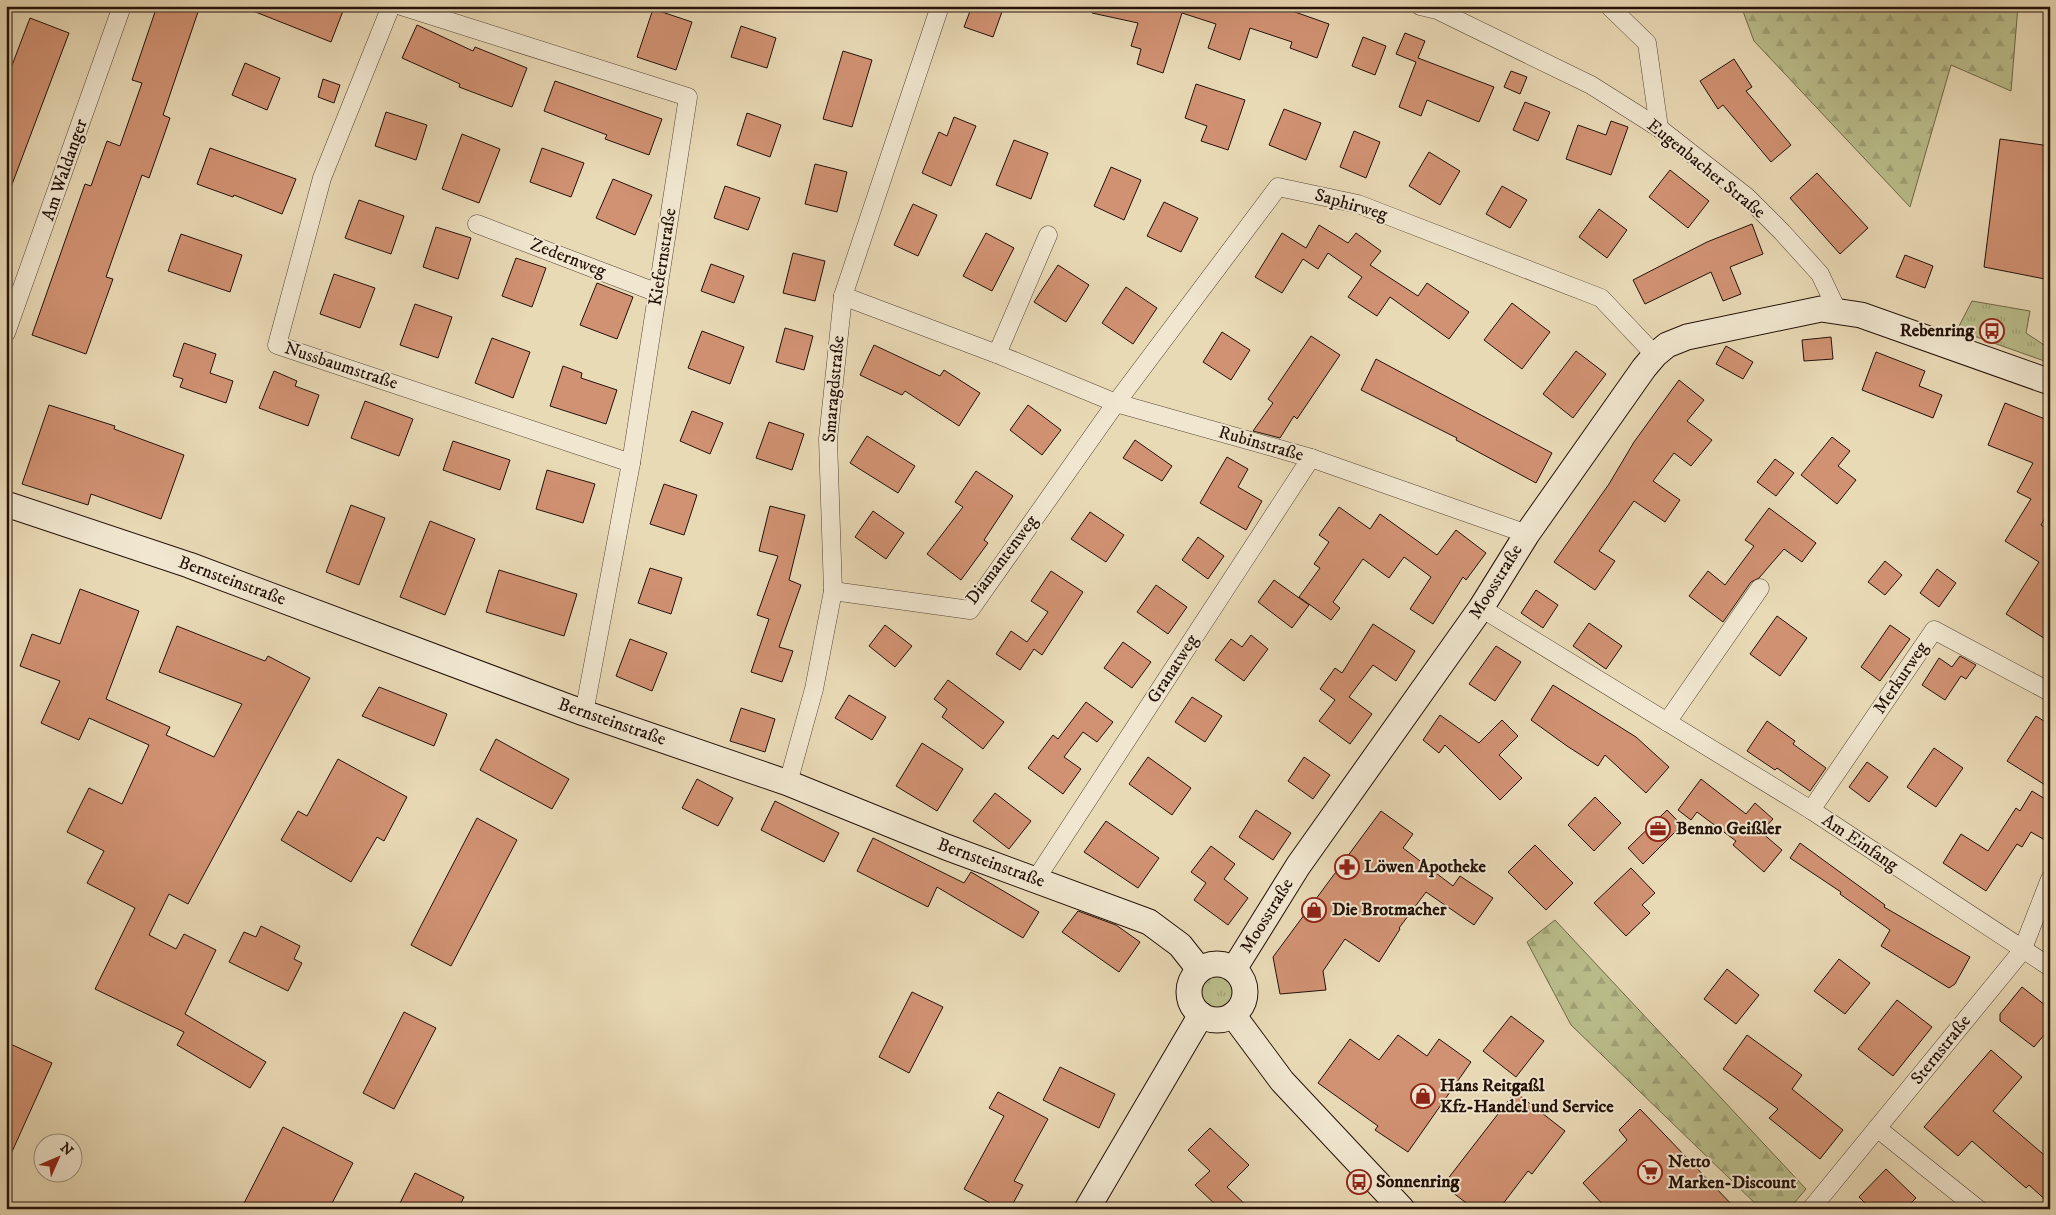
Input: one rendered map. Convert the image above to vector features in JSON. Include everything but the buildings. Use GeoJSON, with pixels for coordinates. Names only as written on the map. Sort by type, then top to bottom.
{"type":"FeatureCollection","features":[{"type":"Feature","properties":{"kind":"street","name":"Am Waldanger"},"geometry":{"type":"LineString","coordinates":[[6,334],[122,6]]}},
{"type":"Feature","properties":{"kind":"street","name":"Nussbaumstraße"},"geometry":{"type":"LineString","coordinates":[[391,6],[322,178],[276,345],[631,463]]}},
{"type":"Feature","properties":{"kind":"street","name":"Kiefernstraße"},"geometry":{"type":"LineString","coordinates":[[401,6],[688,97],[631,463],[584,713]]}},
{"type":"Feature","properties":{"kind":"street","name":"Smaragdstraße"},"geometry":{"type":"LineString","coordinates":[[788,783],[814,689],[833,591],[828,439],[843,296],[940,6]]}},
{"type":"Feature","properties":{"kind":"street","name":"Eugenbacher Straße"},"geometry":{"type":"LineString","coordinates":[[1420,6],[1437,10],[1591,85],[1659,128],[1747,197],[1782,232],[1820,274],[1837,310]]}},
{"type":"Feature","properties":{"kind":"street"},"geometry":{"type":"LineString","coordinates":[[1609,6],[1647,43],[1659,128]]}},
{"type":"Feature","properties":{"kind":"street","name":"Saphirweg"},"geometry":{"type":"LineString","coordinates":[[1116,403],[1278,187],[1358,204],[1601,298],[1655,355]]}},
{"type":"Feature","properties":{"kind":"street","name":"Zedernweg"},"geometry":{"type":"LineString","coordinates":[[477,224],[658,293]]}},
{"type":"Feature","properties":{"kind":"street"},"geometry":{"type":"LineString","coordinates":[[997,354],[1048,235]]}},
{"type":"Feature","properties":{"kind":"street","name":"Rubinstraße"},"geometry":{"type":"LineString","coordinates":[[843,296],[997,354],[1116,403],[1311,458],[1526,534]]}},
{"type":"Feature","properties":{"kind":"street","name":"Moosstraße"},"geometry":{"type":"LineString","coordinates":[[1234,969],[1298,866],[1481,608],[1526,534],[1655,355],[1668,345],[1687,337],[1821,310],[1837,310]]}},
{"type":"Feature","properties":{"kind":"street"},"geometry":{"type":"LineString","coordinates":[[1837,310],[1861,316],[2050,382]]}},
{"type":"Feature","properties":{"kind":"street","name":"Diamantenweg"},"geometry":{"type":"LineString","coordinates":[[833,591],[970,610],[1116,403]]}},
{"type":"Feature","properties":{"kind":"street","name":"Granatweg"},"geometry":{"type":"LineString","coordinates":[[1036,880],[1311,458]]}},
{"type":"Feature","properties":{"kind":"street","name":"Bernsteinstraße"},"geometry":{"type":"LineString","coordinates":[[6,504],[188,565],[584,713],[788,783],[946,847],[1149,922],[1180,945],[1199,970]]}},
{"type":"Feature","properties":{"kind":"street"},"geometry":{"type":"LineString","coordinates":[[1667,722],[1760,588]]}},
{"type":"Feature","properties":{"kind":"street","name":"Am Einfang"},"geometry":{"type":"LineString","coordinates":[[1481,608],[1811,810],[2022,951],[2050,967]]}},
{"type":"Feature","properties":{"kind":"street","name":"Merkurweg"},"geometry":{"type":"LineString","coordinates":[[1811,810],[1934,630],[2050,692]]}},
{"type":"Feature","properties":{"kind":"street","name":"Sternstraße"},"geometry":{"type":"LineString","coordinates":[[1811,1209],[2022,951],[2050,879]]}},
{"type":"Feature","properties":{"kind":"street"},"geometry":{"type":"LineString","coordinates":[[1216,963],[1234,969],[1240,975],[1246,992],[1244,1001],[1234,1015],[1214,1020],[1201,1016],[1195,1009],[1188,993],[1193,976],[1199,970],[1216,963]]}},
{"type":"Feature","properties":{"kind":"street"},"geometry":{"type":"LineString","coordinates":[[1234,1015],[1282,1081],[1402,1209]]}},
{"type":"Feature","properties":{"kind":"street"},"geometry":{"type":"LineString","coordinates":[[1087,1209],[1201,1016]]}},
{"type":"Feature","properties":{"kind":"street"},"geometry":{"type":"LineString","coordinates":[[1877,1128],[1978,1209]]}},
{"type":"Feature","properties":{"kind":"green space"},"geometry":{"type":"Polygon","coordinates":[[[1741,6],[2018,6],[2011,91],[1951,65],[1910,207],[1754,41],[1741,6]]]}},
{"type":"Feature","properties":{"kind":"green space"},"geometry":{"type":"Polygon","coordinates":[[[1972,301],[2030,311],[2026,333],[2050,349],[2050,363],[1957,330],[1972,301]]]}},
{"type":"Feature","properties":{"kind":"green space"},"geometry":{"type":"Polygon","coordinates":[[[1555,920],[1806,1189],[1789,1209],[1761,1209],[1571,1025],[1527,942],[1555,920]]]}},
{"type":"Feature","properties":{"kind":"green space"},"geometry":{"type":"Polygon","coordinates":[[[1217,974],[1231,979],[1236,993],[1231,1007],[1217,1012],[1203,1007],[1198,993],[1203,979],[1217,974]]]}},
{"type":"Feature","properties":{"kind":"place","name":"Rebenring"},"geometry":{"type":"Point","coordinates":[1992,331]}},
{"type":"Feature","properties":{"kind":"place","name":"Benno Geißler"},"geometry":{"type":"Point","coordinates":[1658,829]}},
{"type":"Feature","properties":{"kind":"place","name":"Löwen Apotheke"},"geometry":{"type":"Point","coordinates":[1347,867]}},
{"type":"Feature","properties":{"kind":"place","name":"Die Brotmacher"},"geometry":{"type":"Point","coordinates":[1314,910]}},
{"type":"Feature","properties":{"kind":"place","name":"Hans Reitgaßl Kfz-Handel und Service"},"geometry":{"type":"Point","coordinates":[1423,1096]}},
{"type":"Feature","properties":{"kind":"place","name":"Netto Marken-Discount"},"geometry":{"type":"Point","coordinates":[1650,1172]}},
{"type":"Feature","properties":{"kind":"place","name":"Sonnenring"},"geometry":{"type":"Point","coordinates":[1359,1182]}}]}
